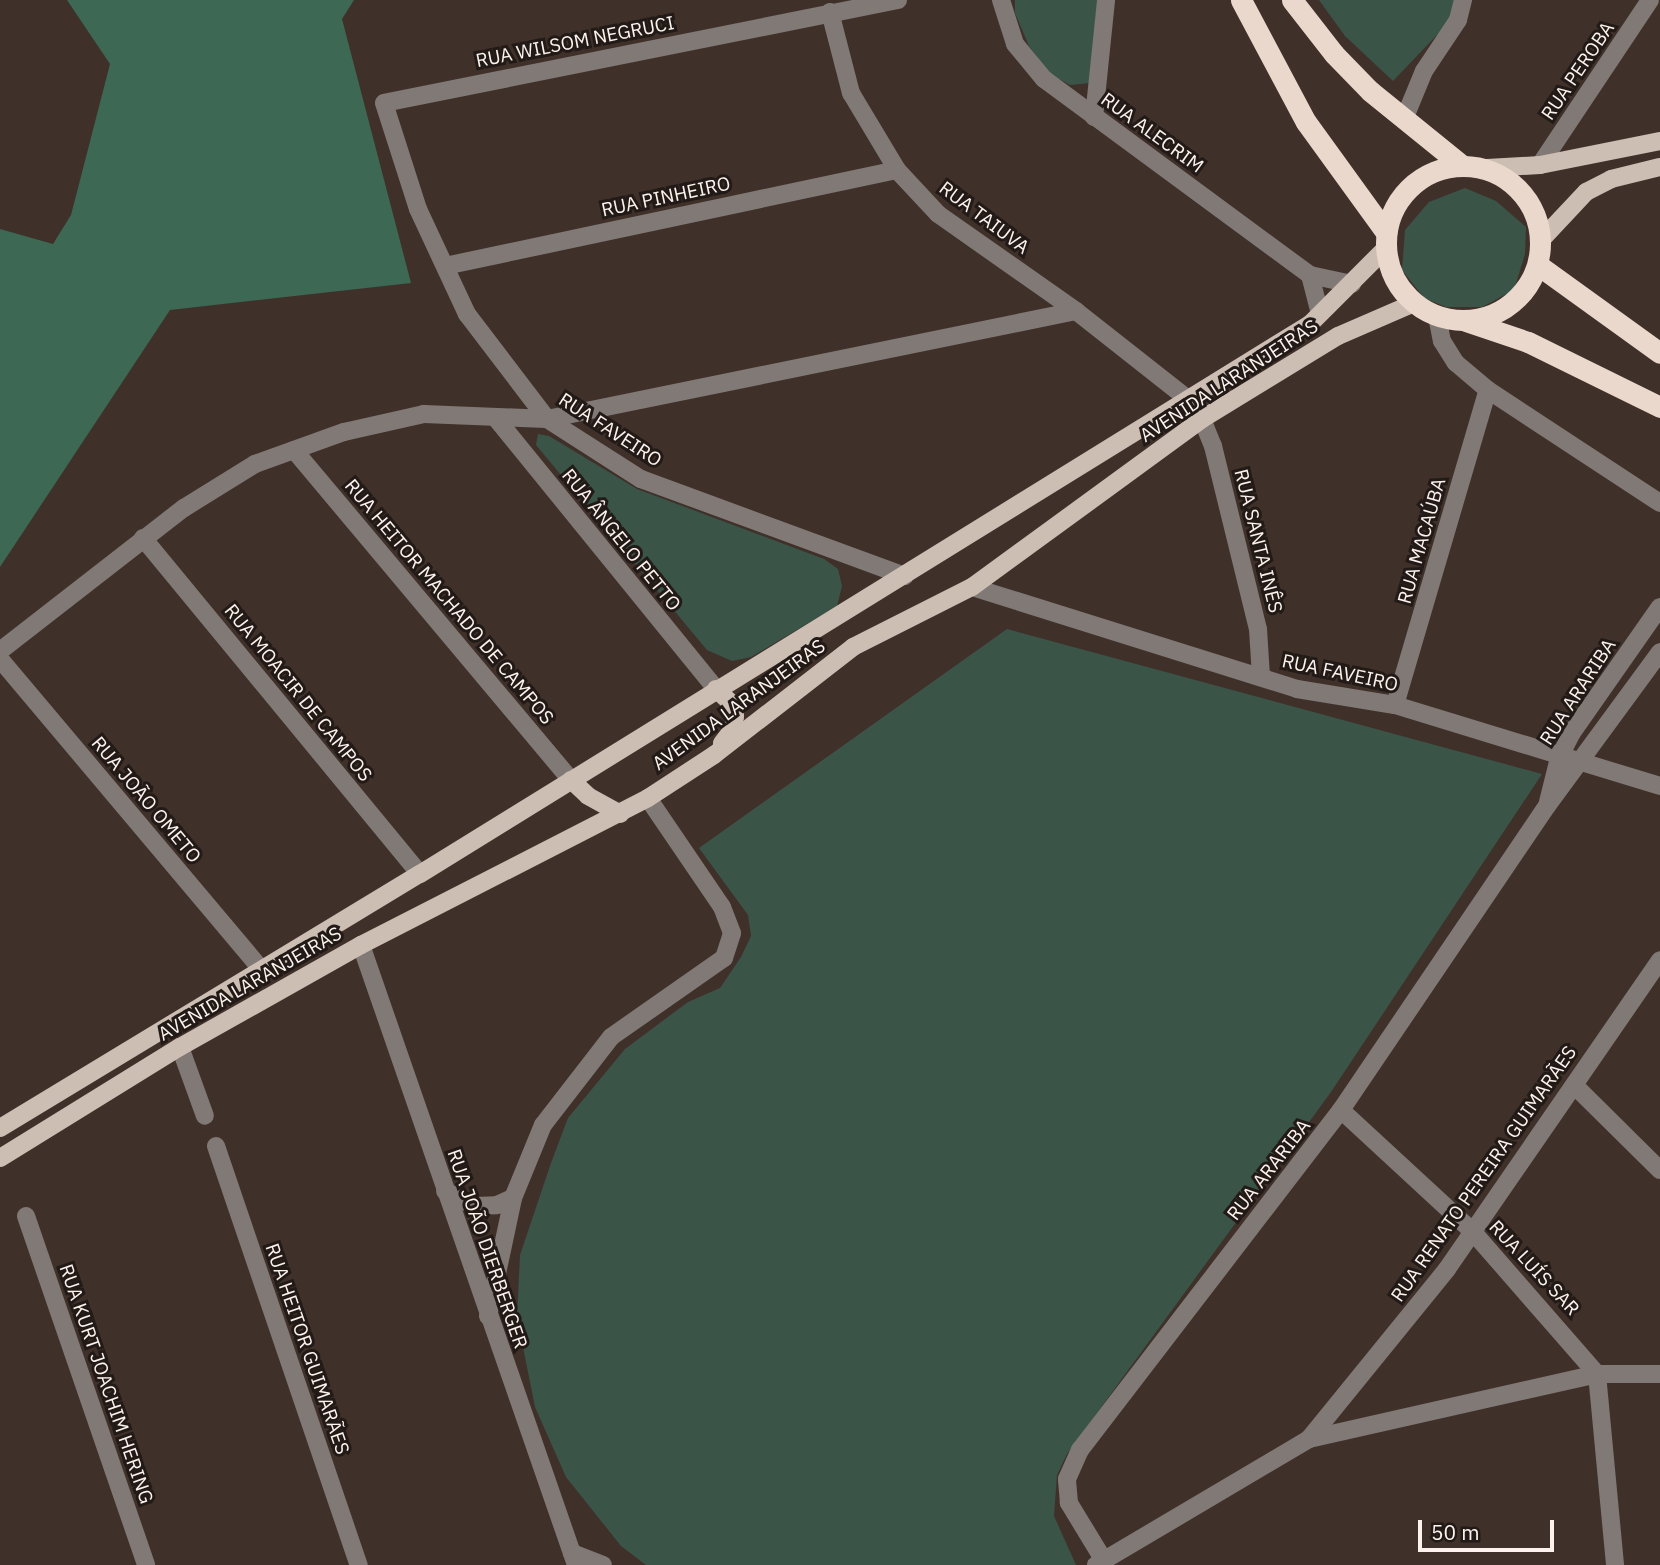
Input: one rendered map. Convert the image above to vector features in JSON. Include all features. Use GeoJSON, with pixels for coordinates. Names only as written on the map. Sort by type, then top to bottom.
{"type":"FeatureCollection","features":[{"type":"Feature","properties":{"kind":"highway"},"geometry":{"type":"LineString","coordinates":[[1241,0],[1306,122],[1385,241],[1394,279],[1414,303],[1437,316],[1464,320],[1528,342],[1660,407]]}},
{"type":"Feature","properties":{"kind":"highway"},"geometry":{"type":"LineString","coordinates":[[1292,0],[1334,54],[1370,91],[1460,164]]}},
{"type":"Feature","properties":{"kind":"highway"},"geometry":{"type":"LineString","coordinates":[[1385,241],[1394,206],[1410,184],[1433,170],[1460,164],[1487,168],[1515,184],[1534,209],[1541,240],[1538,265],[1528,287],[1510,305],[1488,317],[1464,320]]}},
{"type":"Feature","properties":{"kind":"highway"},"geometry":{"type":"LineString","coordinates":[[1538,265],[1660,352]]}},
{"type":"Feature","properties":{"kind":"main road"},"geometry":{"type":"LineString","coordinates":[[1487,168],[1540,165],[1660,141]]}},
{"type":"Feature","properties":{"kind":"main road"},"geometry":{"type":"LineString","coordinates":[[1541,240],[1586,192],[1611,179],[1660,167]]}},
{"type":"Feature","properties":{"kind":"main road","name":"AVENIDA LARANJEIRAS"},"geometry":{"type":"LineString","coordinates":[[0,1128],[259,967],[420,874],[1188,399],[1320,314],[1352,284],[1385,241]]}},
{"type":"Feature","properties":{"kind":"main road","name":"AVENIDA LARANJEIRAS"},"geometry":{"type":"LineString","coordinates":[[1,1156],[180,1047],[361,945],[648,798],[714,755],[853,646],[972,587],[1202,419],[1338,336],[1414,303]]}},
{"type":"Feature","properties":{"kind":"main road"},"geometry":{"type":"LineString","coordinates":[[714,755],[733,729],[735,716],[730,702],[716,689]]}},
{"type":"Feature","properties":{"kind":"main road"},"geometry":{"type":"LineString","coordinates":[[571,780],[587,796],[620,814]]}},
{"type":"Feature","properties":{"kind":"street","name":"RUA WILSOM NEGRUCI"},"geometry":{"type":"LineString","coordinates":[[384,103],[898,0]]}},
{"type":"Feature","properties":{"kind":"street","name":"RUA ALECRIM"},"geometry":{"type":"LineString","coordinates":[[1001,0],[1015,44],[1044,79],[1310,275],[1352,284]]}},
{"type":"Feature","properties":{"kind":"street"},"geometry":{"type":"LineString","coordinates":[[1094,117],[1106,0]]}},
{"type":"Feature","properties":{"kind":"street"},"geometry":{"type":"LineString","coordinates":[[1405,117],[1424,71],[1458,20],[1463,0]]}},
{"type":"Feature","properties":{"kind":"street","name":"RUA PEROBA"},"geometry":{"type":"LineString","coordinates":[[1540,165],[1650,0]]}},
{"type":"Feature","properties":{"kind":"street","name":"RUA TAIUVA"},"geometry":{"type":"LineString","coordinates":[[830,12],[851,93],[897,170],[938,214],[1076,311],[1188,399]]}},
{"type":"Feature","properties":{"kind":"street","name":"RUA FAVEIRO"},"geometry":{"type":"LineString","coordinates":[[384,103],[418,209],[467,314],[547,419],[641,478],[905,576]]}},
{"type":"Feature","properties":{"kind":"street","name":"RUA PINHEIRO"},"geometry":{"type":"LineString","coordinates":[[445,266],[897,170]]}},
{"type":"Feature","properties":{"kind":"street"},"geometry":{"type":"LineString","coordinates":[[1310,275],[1320,314]]}},
{"type":"Feature","properties":{"kind":"street"},"geometry":{"type":"LineString","coordinates":[[0,651],[143,538],[255,464],[344,432],[424,414],[547,419],[1076,311]]}},
{"type":"Feature","properties":{"kind":"street"},"geometry":{"type":"LineString","coordinates":[[1437,316],[1442,341],[1455,363],[1488,390],[1660,503]]}},
{"type":"Feature","properties":{"kind":"street","name":"RUA MACAÚBA"},"geometry":{"type":"LineString","coordinates":[[1395,705],[1488,390]]}},
{"type":"Feature","properties":{"kind":"street","name":"RUA ÂNGELO PETTO"},"geometry":{"type":"LineString","coordinates":[[495,417],[716,689]]}},
{"type":"Feature","properties":{"kind":"street","name":"RUA SANTA INÊS"},"geometry":{"type":"LineString","coordinates":[[1202,419],[1213,446],[1258,629],[1261,677]]}},
{"type":"Feature","properties":{"kind":"street","name":"RUA HEITOR MACHADO DE CAMPOS"},"geometry":{"type":"LineString","coordinates":[[294,450],[571,780]]}},
{"type":"Feature","properties":{"kind":"street","name":"RUA MOACIR DE CAMPOS"},"geometry":{"type":"LineString","coordinates":[[143,538],[420,874]]}},
{"type":"Feature","properties":{"kind":"street","name":"RUA FAVEIRO"},"geometry":{"type":"LineString","coordinates":[[972,587],[1297,689],[1395,705],[1559,758],[1660,786]]}},
{"type":"Feature","properties":{"kind":"street","name":"RUA ARARIBA"},"geometry":{"type":"LineString","coordinates":[[1547,806],[1559,758],[1660,607]]}},
{"type":"Feature","properties":{"kind":"street","name":"RUA ARARIBA"},"geometry":{"type":"LineString","coordinates":[[1099,1562],[1069,1503],[1067,1479],[1072,1464],[1342,1110],[1547,806],[1581,764],[1660,652]]}},
{"type":"Feature","properties":{"kind":"street","name":"RUA JOÃO OMETO"},"geometry":{"type":"LineString","coordinates":[[0,659],[259,967]]}},
{"type":"Feature","properties":{"kind":"street"},"geometry":{"type":"LineString","coordinates":[[488,1316],[513,1198],[543,1125],[576,1077],[611,1037],[705,975],[724,958],[728,946],[732,933],[722,907],[648,798]]}},
{"type":"Feature","properties":{"kind":"street","name":"RUA JOÃO DIERBERGER"},"geometry":{"type":"LineString","coordinates":[[361,945],[574,1559]]}},
{"type":"Feature","properties":{"kind":"street","name":"RUA RENATO PEREIRA GUIMARÃES"},"geometry":{"type":"LineString","coordinates":[[1309,1439],[1473,1232],[1660,960]]}},
{"type":"Feature","properties":{"kind":"street"},"geometry":{"type":"LineString","coordinates":[[180,1047],[205,1116]]}},
{"type":"Feature","properties":{"kind":"street"},"geometry":{"type":"LineString","coordinates":[[1574,1085],[1660,1170]]}},
{"type":"Feature","properties":{"kind":"street","name":"RUA LUÍS SAR"},"geometry":{"type":"LineString","coordinates":[[1342,1110],[1473,1232],[1597,1374]]}},
{"type":"Feature","properties":{"kind":"street","name":"RUA HEITOR GUIMARÃES"},"geometry":{"type":"LineString","coordinates":[[216,1146],[359,1565]]}},
{"type":"Feature","properties":{"kind":"street"},"geometry":{"type":"LineString","coordinates":[[445,1191],[474,1206],[496,1206],[513,1198]]}},
{"type":"Feature","properties":{"kind":"street","name":"RUA KURT JOACHIM HERING"},"geometry":{"type":"LineString","coordinates":[[26,1216],[146,1565]]}},
{"type":"Feature","properties":{"kind":"street"},"geometry":{"type":"LineString","coordinates":[[1099,1562],[1309,1439],[1597,1374],[1660,1374]]}},
{"type":"Feature","properties":{"kind":"street"},"geometry":{"type":"LineString","coordinates":[[1597,1374],[1615,1565]]}},
{"type":"Feature","properties":{"kind":"street"},"geometry":{"type":"LineString","coordinates":[[574,1559],[603,1565]]}},
{"type":"Feature","properties":{"kind":"green space"},"geometry":{"type":"Polygon","coordinates":[[[67,0],[354,0],[342,19],[411,283],[170,310],[0,567],[0,229],[53,244],[71,215],[110,64],[67,0]]]}},
{"type":"Feature","properties":{"kind":"green space"},"geometry":{"type":"Polygon","coordinates":[[[1015,0],[1099,0],[1090,83],[1070,85],[1050,74],[1029,46],[1015,13],[1015,0]]]}},
{"type":"Feature","properties":{"kind":"green space"},"geometry":{"type":"Polygon","coordinates":[[[1319,0],[1455,0],[1456,15],[1393,81],[1345,36],[1319,0]]]}},
{"type":"Feature","properties":{"kind":"green space"},"geometry":{"type":"Polygon","coordinates":[[[1465,188],[1496,201],[1526,227],[1525,254],[1514,290],[1482,307],[1446,307],[1424,298],[1402,270],[1405,230],[1429,202],[1465,188]]]}},
{"type":"Feature","properties":{"kind":"green space"},"geometry":{"type":"Polygon","coordinates":[[[538,434],[549,436],[637,489],[824,559],[838,569],[842,586],[837,606],[751,657],[732,661],[707,650],[536,445],[538,434]]]}},
{"type":"Feature","properties":{"kind":"green space"},"geometry":{"type":"Polygon","coordinates":[[[1007,629],[1542,774],[1331,1092],[1067,1454],[1057,1475],[1054,1516],[1076,1565],[646,1565],[621,1546],[566,1477],[535,1407],[517,1317],[520,1255],[568,1118],[625,1049],[688,1002],[720,988],[741,957],[751,936],[748,915],[699,848],[1007,629]]]}}]}
